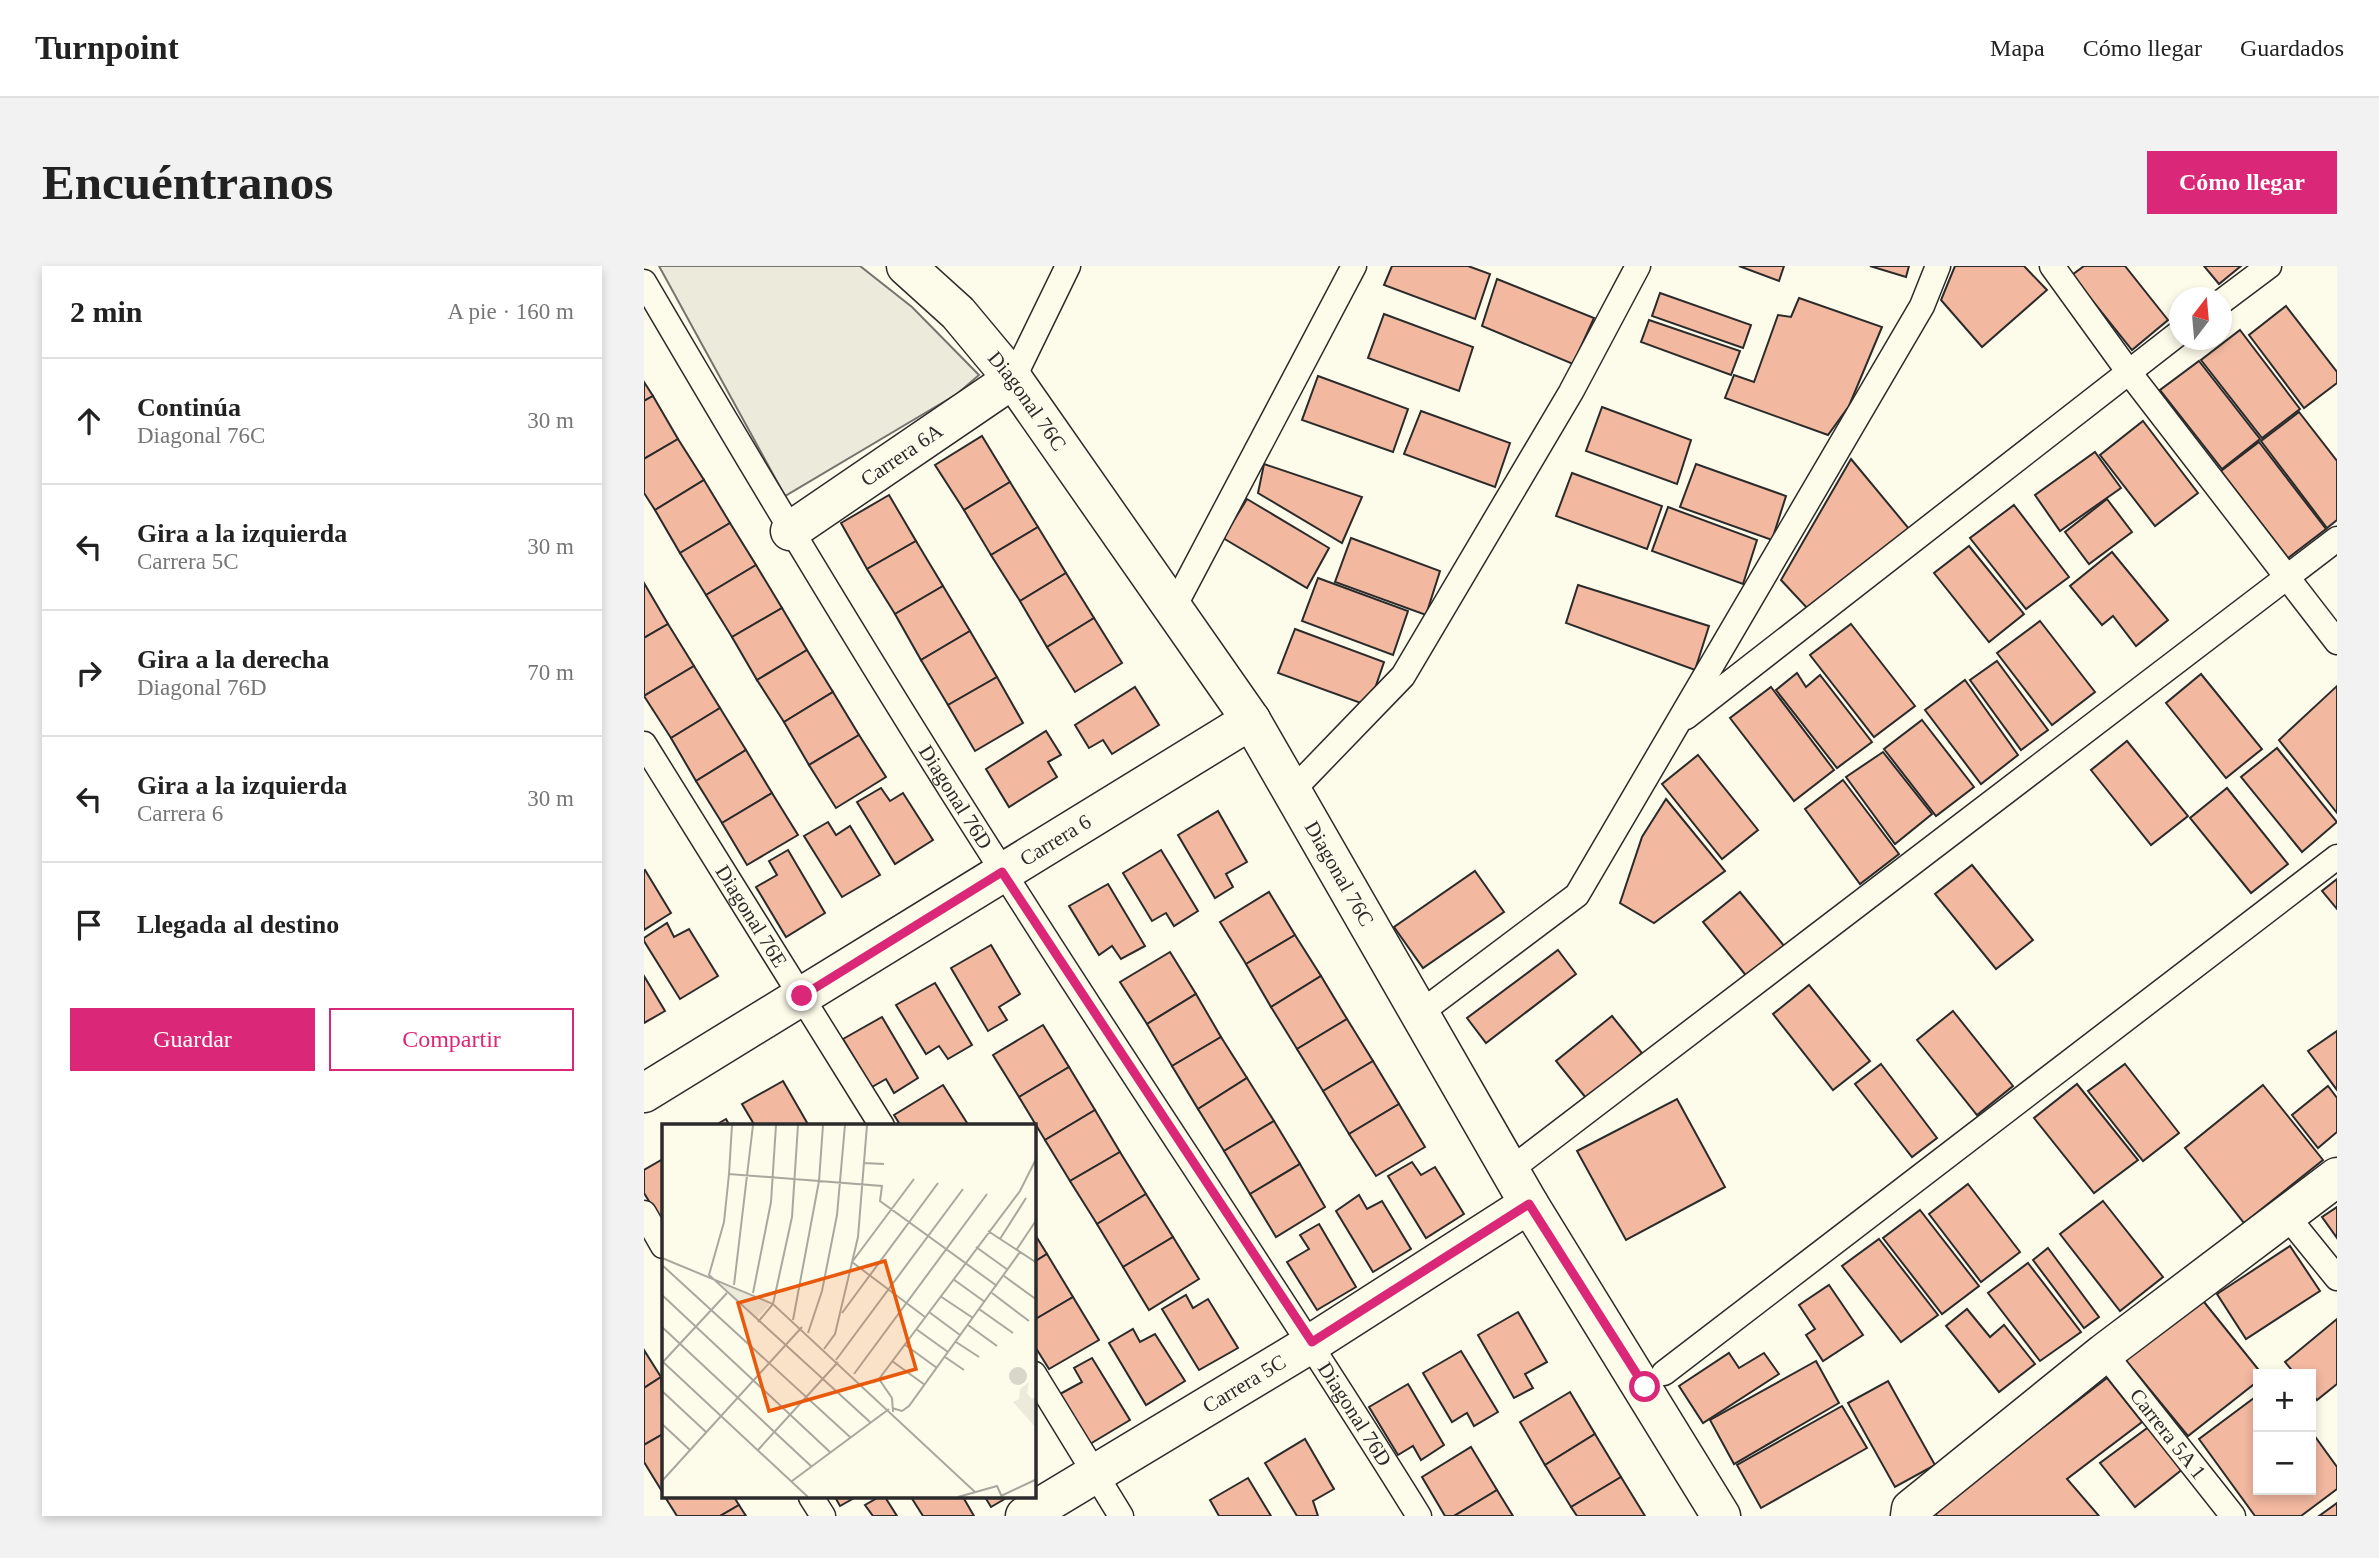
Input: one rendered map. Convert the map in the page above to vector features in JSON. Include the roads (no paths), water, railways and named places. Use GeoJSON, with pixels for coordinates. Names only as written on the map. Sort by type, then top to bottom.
{"type":"FeatureCollection","features":[{"type":"Feature","properties":{"kind":"street","name":"Diagonal 76C"},"geometry":{"type":"LineString","coordinates":[[906,266],[958,313],[1013,379],[1251,720],[1529,1204],[1721,1516]]}},
{"type":"Feature","properties":{"kind":"street","name":"Carrera 6A"},"geometry":{"type":"LineString","coordinates":[[790,531],[1013,379]]}},
{"type":"Feature","properties":{"kind":"street","name":"Carrera 6"},"geometry":{"type":"LineString","coordinates":[[644,1093],[1251,720]]}},
{"type":"Feature","properties":{"kind":"street"},"geometry":{"type":"LineString","coordinates":[[1910,1516],[1911,1508],[1933,1489],[2104,1353],[2337,1177]]}},
{"type":"Feature","properties":{"kind":"street","name":"Carrera 5C"},"geometry":{"type":"LineString","coordinates":[[1026,1516],[1312,1342],[1529,1204]]}},
{"type":"Feature","properties":{"kind":"lane"},"geometry":{"type":"LineString","coordinates":[[1013,379],[1068,266]]}},
{"type":"Feature","properties":{"kind":"lane"},"geometry":{"type":"LineString","coordinates":[[1173,609],[1354,266]]}},
{"type":"Feature","properties":{"kind":"lane"},"geometry":{"type":"LineString","coordinates":[[1291,792],[1403,676],[1571,392],[1637,266]]}},
{"type":"Feature","properties":{"kind":"lane"},"geometry":{"type":"LineString","coordinates":[[1420,1013],[1577,895],[1922,306],[1938,266]]}},
{"type":"Feature","properties":{"kind":"lane"},"geometry":{"type":"LineString","coordinates":[[2052,266],[2128,371],[2337,642]]}},
{"type":"Feature","properties":{"kind":"lane"},"geometry":{"type":"LineString","coordinates":[[2232,294],[2269,266]]}},
{"type":"Feature","properties":{"kind":"lane","name":"Diagonal 76D"},"geometry":{"type":"LineString","coordinates":[[644,282],[790,531],[1002,872],[1312,1342],[1419,1516]]}},
{"type":"Feature","properties":{"kind":"lane"},"geometry":{"type":"LineString","coordinates":[[1674,727],[2169,340]]}},
{"type":"Feature","properties":{"kind":"lane"},"geometry":{"type":"LineString","coordinates":[[1510,1170],[2337,539]]}},
{"type":"Feature","properties":{"kind":"lane","name":"Diagonal 76E"},"geometry":{"type":"LineString","coordinates":[[644,744],[881,1124]]}},
{"type":"Feature","properties":{"kind":"lane"},"geometry":{"type":"LineString","coordinates":[[1664,1373],[2337,857]]}},
{"type":"Feature","properties":{"kind":"lane"},"geometry":{"type":"LineString","coordinates":[[644,1213],[662,1243]]}},
{"type":"Feature","properties":{"kind":"lane"},"geometry":{"type":"LineString","coordinates":[[2286,1215],[2337,1278]]}},
{"type":"Feature","properties":{"kind":"lane","name":"Carrera 5A 1"},"geometry":{"type":"LineString","coordinates":[[2104,1353],[2232,1516]]}},
{"type":"Feature","properties":{"kind":"lane"},"geometry":{"type":"LineString","coordinates":[[1036,1377],[1121,1516]]}},
{"type":"Feature","properties":{"kind":"lane"},"geometry":{"type":"LineString","coordinates":[[812,1498],[823,1516]]}}]}
